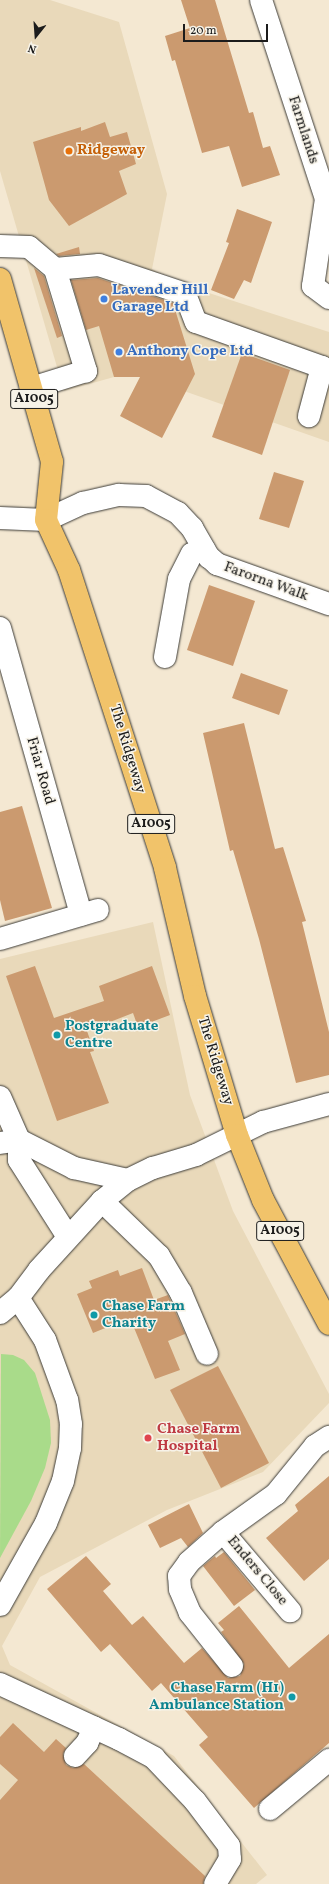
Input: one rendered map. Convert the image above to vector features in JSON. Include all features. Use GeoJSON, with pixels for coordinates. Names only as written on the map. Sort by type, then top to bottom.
{"type":"FeatureCollection","features":[{"type":"Feature","properties":{"kind":"main road","name":"A1005"},"geometry":{"type":"LineString","coordinates":[[0,279],[52,462],[46,520]]}},
{"type":"Feature","properties":{"kind":"main road","name":"The Ridgeway"},"geometry":{"type":"LineString","coordinates":[[46,520],[69,570],[165,868],[195,996],[237,1135],[263,1200],[329,1324]]}},
{"type":"Feature","properties":{"kind":"street","name":"Farmlands"},"geometry":{"type":"LineString","coordinates":[[261,0],[326,199],[321,292]]}},
{"type":"Feature","properties":{"kind":"street"},"geometry":{"type":"LineString","coordinates":[[0,246],[29,248],[56,269],[86,371],[31,388]]}},
{"type":"Feature","properties":{"kind":"street"},"geometry":{"type":"LineString","coordinates":[[56,269],[99,265],[185,294],[196,322],[322,367],[309,416]]}},
{"type":"Feature","properties":{"kind":"street","name":"Farorna Walk"},"geometry":{"type":"LineString","coordinates":[[46,520],[83,503],[119,496],[146,496],[178,512],[192,528],[204,549],[216,564],[231,571],[329,604]]}},
{"type":"Feature","properties":{"kind":"street"},"geometry":{"type":"LineString","coordinates":[[0,518],[46,520]]}},
{"type":"Feature","properties":{"kind":"street"},"geometry":{"type":"LineString","coordinates":[[164,657],[179,579],[192,554],[204,549]]}},
{"type":"Feature","properties":{"kind":"street","name":"Friar Road"},"geometry":{"type":"LineString","coordinates":[[0,628],[89,912],[0,939]]}},
{"type":"Feature","properties":{"kind":"street"},"geometry":{"type":"LineString","coordinates":[[0,1097],[9,1142],[68,1237]]}},
{"type":"Feature","properties":{"kind":"street"},"geometry":{"type":"LineString","coordinates":[[0,1313],[18,1298],[68,1237],[102,1201],[128,1180],[153,1168],[196,1155],[263,1122],[329,1104]]}},
{"type":"Feature","properties":{"kind":"street"},"geometry":{"type":"LineString","coordinates":[[9,1142],[74,1168],[128,1180]]}},
{"type":"Feature","properties":{"kind":"street"},"geometry":{"type":"LineString","coordinates":[[102,1201],[159,1256],[181,1293],[207,1354]]}},
{"type":"Feature","properties":{"kind":"street"},"geometry":{"type":"LineString","coordinates":[[0,1605],[46,1523],[63,1481],[70,1448],[71,1424],[67,1400],[45,1340],[18,1298]]}},
{"type":"Feature","properties":{"kind":"street","name":"Enders Close"},"geometry":{"type":"LineString","coordinates":[[232,1666],[190,1613],[180,1589],[179,1576],[189,1562],[223,1532],[276,1494],[316,1446],[329,1437]]}},
{"type":"Feature","properties":{"kind":"street","name":"Enders Close"},"geometry":{"type":"LineString","coordinates":[[223,1532],[290,1611]]}},
{"type":"Feature","properties":{"kind":"street"},"geometry":{"type":"LineString","coordinates":[[0,1684],[154,1758],[221,1833],[229,1846],[230,1858],[215,1884]]}},
{"type":"Feature","properties":{"kind":"street"},"geometry":{"type":"LineString","coordinates":[[75,1756],[87,1743],[94,1728]]}},
{"type":"Feature","properties":{"kind":"street"},"geometry":{"type":"LineString","coordinates":[[270,1809],[329,1760]]}},
{"type":"Feature","properties":{"kind":"shaded area"},"geometry":{"type":"Polygon","coordinates":[[[0,0],[50,0],[119,22],[167,194],[152,269],[175,282],[329,332],[329,442],[144,377],[114,377],[64,391],[0,171],[0,0]]]}},
{"type":"Feature","properties":{"kind":"shaded area","name":"Chase Farm Hospital"},"geometry":{"type":"Polygon","coordinates":[[[153,922],[190,1095],[233,1211],[329,1394],[329,1403],[263,1472],[167,1510],[40,1577],[2,1646],[10,1665],[174,1756],[267,1875],[256,1884],[0,1884],[0,959],[153,922]]]}},
{"type":"Feature","properties":{"kind":"green space"},"geometry":{"type":"Polygon","coordinates":[[[1,1354],[13,1355],[24,1360],[35,1373],[50,1420],[51,1443],[45,1468],[31,1501],[0,1558],[1,1354]]]}},
{"type":"Feature","properties":{"kind":"building"},"geometry":{"type":"Polygon","coordinates":[[[181,0],[215,0],[249,113],[253,112],[263,148],[270,146],[280,175],[242,187],[229,146],[202,153],[175,60],[172,61],[165,36],[190,28],[181,0]]]}},
{"type":"Feature","properties":{"kind":"building"},"geometry":{"type":"Polygon","coordinates":[[[105,122],[110,137],[127,132],[136,164],[119,171],[127,194],[69,226],[49,200],[33,142],[81,127],[81,131],[105,122]]]}},
{"type":"Feature","properties":{"kind":"building"},"geometry":{"type":"Polygon","coordinates":[[[237,209],[272,222],[251,283],[244,280],[234,299],[211,290],[229,243],[226,242],[237,209]]]}},
{"type":"Feature","properties":{"kind":"building"},"geometry":{"type":"Polygon","coordinates":[[[79,247],[80,254],[59,256],[56,254],[79,247]]]}},
{"type":"Feature","properties":{"kind":"building"},"geometry":{"type":"Polygon","coordinates":[[[34,268],[44,276],[62,336],[57,338],[34,268]]]}},
{"type":"Feature","properties":{"kind":"building"},"geometry":{"type":"Polygon","coordinates":[[[98,278],[173,303],[195,374],[162,438],[120,416],[140,377],[114,377],[99,326],[86,330],[71,280],[98,278]]]}},
{"type":"Feature","properties":{"kind":"building"},"geometry":{"type":"Polygon","coordinates":[[[242,353],[290,370],[262,455],[212,437],[242,353]]]}},
{"type":"Feature","properties":{"kind":"building"},"geometry":{"type":"Polygon","coordinates":[[[274,472],[304,481],[289,528],[259,519],[274,472]]]}},
{"type":"Feature","properties":{"kind":"building"},"geometry":{"type":"Polygon","coordinates":[[[209,585],[255,601],[233,666],[187,650],[209,585]]]}},
{"type":"Feature","properties":{"kind":"building"},"geometry":{"type":"Polygon","coordinates":[[[241,673],[288,690],[279,715],[232,698],[241,673]]]}},
{"type":"Feature","properties":{"kind":"building"},"geometry":{"type":"Polygon","coordinates":[[[244,723],[275,849],[283,847],[306,921],[302,922],[329,1032],[329,1075],[296,1083],[259,939],[233,850],[230,851],[203,733],[244,723]]]}},
{"type":"Feature","properties":{"kind":"building"},"geometry":{"type":"Polygon","coordinates":[[[22,806],[52,908],[5,921],[0,900],[0,812],[22,806]]]}},
{"type":"Feature","properties":{"kind":"building","name":"Postgraduate Centre"},"geometry":{"type":"Polygon","coordinates":[[[35,966],[54,1018],[104,1001],[99,986],[152,966],[170,1015],[138,1027],[133,1013],[87,1031],[94,1051],[90,1052],[109,1103],[57,1121],[6,976],[35,966]]]}},
{"type":"Feature","properties":{"kind":"building"},"geometry":{"type":"Polygon","coordinates":[[[142,1268],[154,1300],[168,1295],[185,1334],[168,1341],[180,1370],[155,1379],[130,1318],[93,1333],[77,1294],[92,1288],[89,1281],[118,1270],[120,1276],[142,1268]]]}},
{"type":"Feature","properties":{"kind":"building"},"geometry":{"type":"Polygon","coordinates":[[[218,1366],[269,1463],[221,1488],[170,1390],[218,1366]]]}},
{"type":"Feature","properties":{"kind":"building"},"geometry":{"type":"Polygon","coordinates":[[[329,1476],[329,1559],[304,1581],[266,1538],[298,1511],[295,1505],[329,1476]]]}},
{"type":"Feature","properties":{"kind":"building"},"geometry":{"type":"Polygon","coordinates":[[[189,1504],[203,1533],[188,1547],[181,1538],[160,1548],[148,1525],[189,1504]]]}},
{"type":"Feature","properties":{"kind":"building"},"geometry":{"type":"Polygon","coordinates":[[[224,1552],[255,1590],[234,1606],[203,1566],[215,1556],[216,1558],[224,1552]]]}},
{"type":"Feature","properties":{"kind":"building"},"geometry":{"type":"Polygon","coordinates":[[[86,1556],[111,1584],[103,1591],[132,1625],[143,1616],[184,1663],[202,1648],[228,1678],[240,1676],[244,1664],[221,1632],[224,1630],[218,1623],[239,1606],[289,1668],[329,1634],[329,1743],[254,1808],[199,1745],[208,1737],[161,1683],[152,1691],[110,1644],[101,1652],[47,1589],[86,1556]]]}},
{"type":"Feature","properties":{"kind":"building"},"geometry":{"type":"Polygon","coordinates":[[[13,1723],[44,1752],[56,1739],[66,1748],[63,1754],[66,1765],[73,1768],[84,1764],[205,1876],[203,1884],[0,1884],[0,1800],[18,1780],[0,1764],[0,1737],[13,1723]]]}},
{"type":"Feature","properties":{"kind":"place","name":"Ridgeway"},"geometry":{"type":"Point","coordinates":[69,151]}},
{"type":"Feature","properties":{"kind":"place","name":"Lavender Hill Garage Ltd"},"geometry":{"type":"Point","coordinates":[104,299]}},
{"type":"Feature","properties":{"kind":"place","name":"Anthony Cope Ltd"},"geometry":{"type":"Point","coordinates":[119,352]}},
{"type":"Feature","properties":{"kind":"place","name":"Postgraduate Centre"},"geometry":{"type":"Point","coordinates":[57,1035]}},
{"type":"Feature","properties":{"kind":"place","name":"Chase Farm Charity"},"geometry":{"type":"Point","coordinates":[94,1315]}},
{"type":"Feature","properties":{"kind":"place","name":"Chase Farm Hospital"},"geometry":{"type":"Point","coordinates":[148,1438]}},
{"type":"Feature","properties":{"kind":"place","name":"Chase Farm (H1) Ambulance Station"},"geometry":{"type":"Point","coordinates":[292,1697]}}]}
